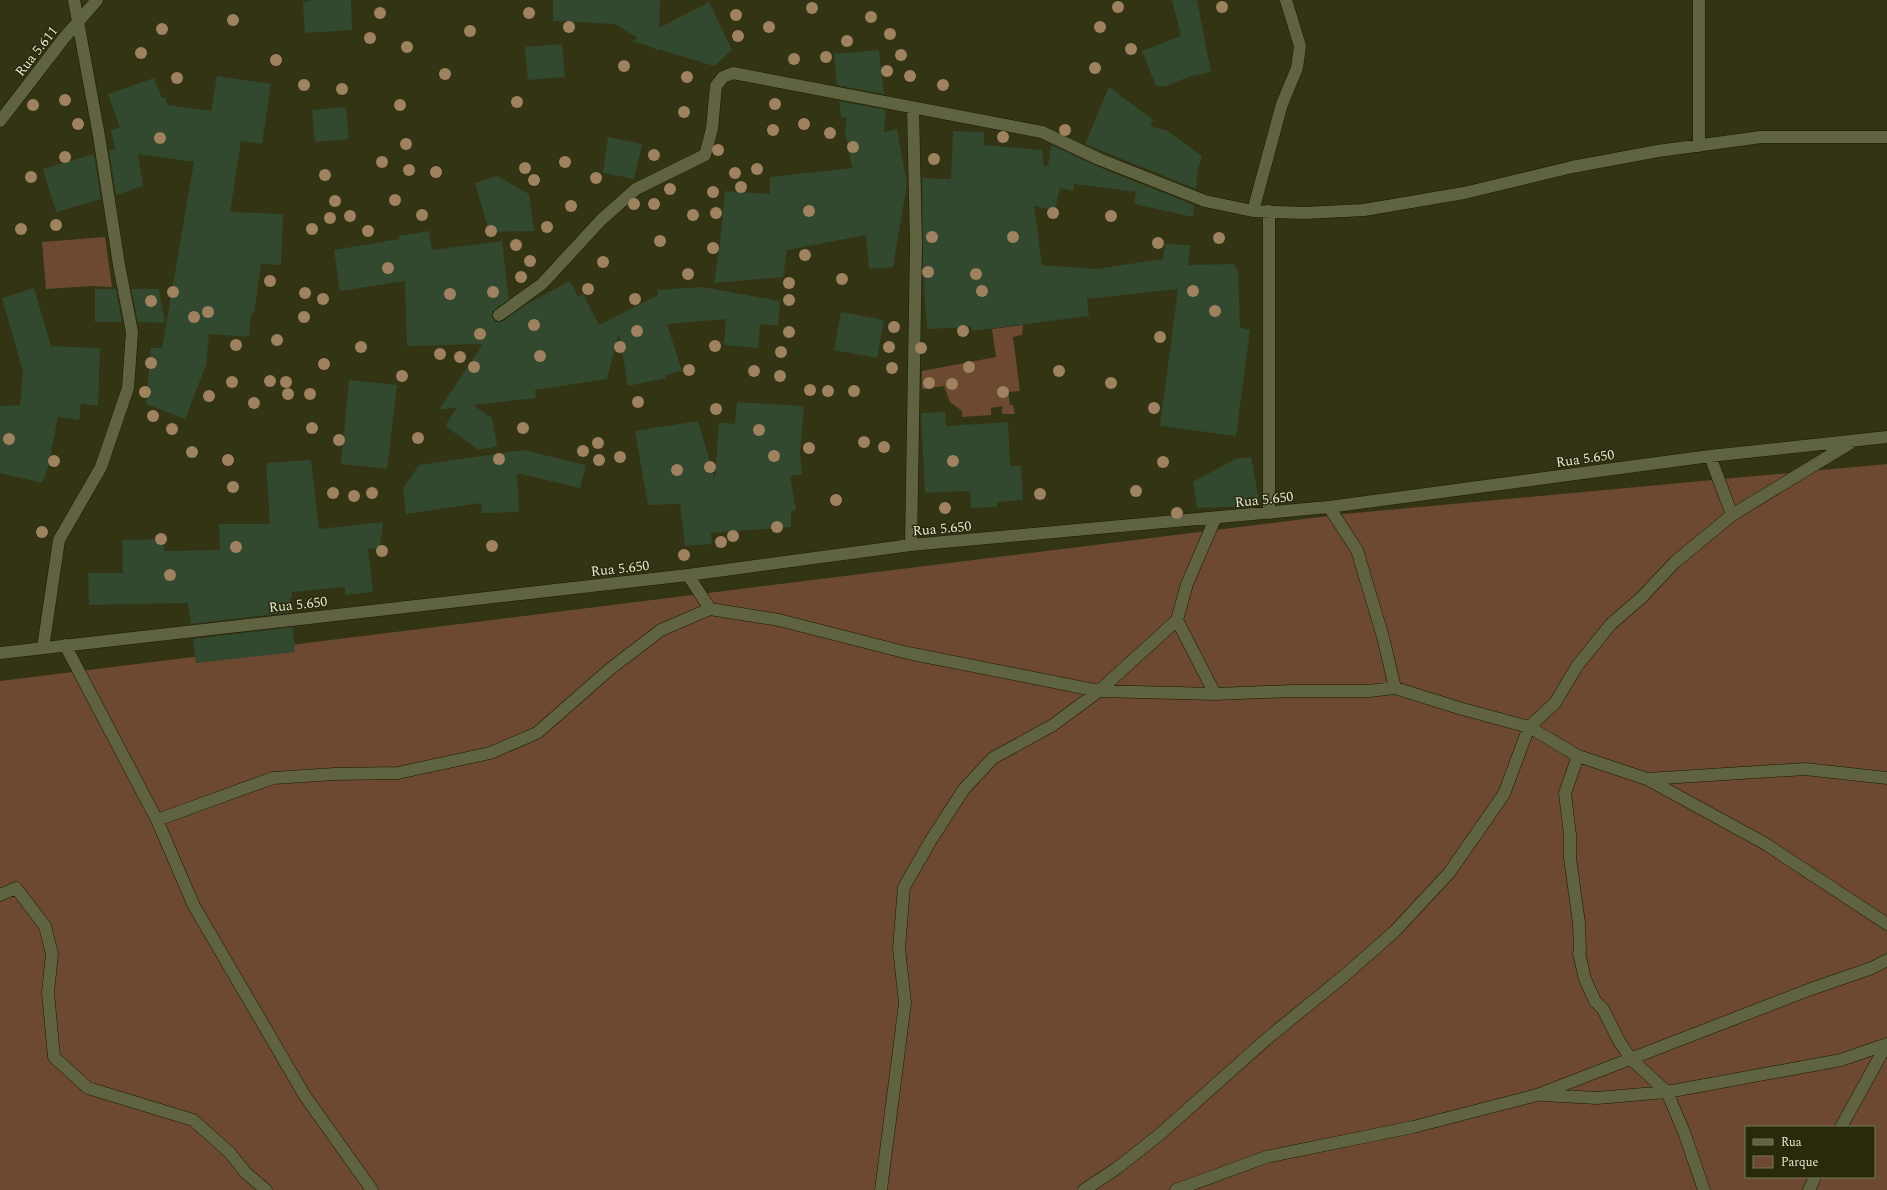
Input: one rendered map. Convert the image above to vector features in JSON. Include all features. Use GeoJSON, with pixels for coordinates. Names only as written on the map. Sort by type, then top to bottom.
{"type":"FeatureCollection","features":[{"type":"Feature","properties":{"kind":"street"},"geometry":{"type":"LineString","coordinates":[[43,648],[59,540],[101,467],[128,388],[132,332],[74,0]]}},
{"type":"Feature","properties":{"kind":"street","name":"Rua 5.611"},"geometry":{"type":"LineString","coordinates":[[0,121],[97,0]]}},
{"type":"Feature","properties":{"kind":"street"},"geometry":{"type":"LineString","coordinates":[[1253,211],[1282,104],[1297,68],[1300,46],[1286,0]]}},
{"type":"Feature","properties":{"kind":"street"},"geometry":{"type":"LineString","coordinates":[[1698,146],[1699,0]]}},
{"type":"Feature","properties":{"kind":"street"},"geometry":{"type":"LineString","coordinates":[[500,316],[542,284],[601,220],[636,189],[705,155],[712,129],[716,86],[723,78],[733,73],[1042,132],[1099,160],[1205,201],[1253,211],[1304,213],[1364,210],[1464,193],[1572,167],[1658,151],[1762,137],[1887,137]]}},
{"type":"Feature","properties":{"kind":"street"},"geometry":{"type":"LineString","coordinates":[[911,545],[916,245],[913,108]]}},
{"type":"Feature","properties":{"kind":"street"},"geometry":{"type":"LineString","coordinates":[[1269,211],[1269,513]]}},
{"type":"Feature","properties":{"kind":"street","name":"Rua 5.650"},"geometry":{"type":"LineString","coordinates":[[0,654],[65,645],[688,575],[911,545],[1214,519],[1329,507],[1710,456],[1855,440],[1887,438]]}},
{"type":"Feature","properties":{"kind":"street"},"geometry":{"type":"LineString","coordinates":[[1084,1190],[1117,1168],[1159,1135],[1269,1037],[1395,932],[1449,873],[1504,794],[1529,727],[1554,703],[1577,666],[1611,624],[1641,598],[1675,562],[1732,515],[1855,440]]}},
{"type":"Feature","properties":{"kind":"street"},"geometry":{"type":"LineString","coordinates":[[1710,456],[1732,515]]}},
{"type":"Feature","properties":{"kind":"street"},"geometry":{"type":"LineString","coordinates":[[1329,507],[1358,550],[1383,637],[1395,688]]}},
{"type":"Feature","properties":{"kind":"street"},"geometry":{"type":"LineString","coordinates":[[881,1190],[906,1003],[899,948],[904,887],[931,840],[964,789],[993,758],[1053,725],[1099,692],[1177,620],[1187,584],[1214,519]]}},
{"type":"Feature","properties":{"kind":"street"},"geometry":{"type":"LineString","coordinates":[[688,575],[710,609]]}},
{"type":"Feature","properties":{"kind":"street"},"geometry":{"type":"LineString","coordinates":[[157,820],[273,778],[335,774],[398,773],[490,753],[537,734],[610,669],[661,630],[710,609],[779,620],[908,653],[1099,692],[1215,694],[1293,691],[1369,691],[1395,688],[1459,708],[1529,727],[1578,756],[1647,779],[1764,843],[1887,924]]}},
{"type":"Feature","properties":{"kind":"street"},"geometry":{"type":"LineString","coordinates":[[1177,620],[1215,694]]}},
{"type":"Feature","properties":{"kind":"street"},"geometry":{"type":"LineString","coordinates":[[65,645],[157,820],[194,906],[305,1096],[372,1190]]}},
{"type":"Feature","properties":{"kind":"street"},"geometry":{"type":"LineString","coordinates":[[1578,756],[1565,793],[1570,835],[1570,858],[1579,923],[1579,953],[1585,979],[1595,1001],[1603,1009],[1619,1041],[1632,1059],[1667,1092],[1684,1132],[1704,1190]]}},
{"type":"Feature","properties":{"kind":"street"},"geometry":{"type":"LineString","coordinates":[[1647,779],[1805,769],[1887,778]]}},
{"type":"Feature","properties":{"kind":"street"},"geometry":{"type":"LineString","coordinates":[[0,896],[16,888],[45,926],[52,954],[48,992],[54,1057],[88,1088],[193,1120],[229,1152],[246,1173],[266,1190]]}},
{"type":"Feature","properties":{"kind":"street"},"geometry":{"type":"LineString","coordinates":[[1176,1190],[1266,1157],[1413,1127],[1537,1095],[1811,989],[1872,968],[1887,960]]}},
{"type":"Feature","properties":{"kind":"street"},"geometry":{"type":"LineString","coordinates":[[1537,1095],[1597,1098],[1667,1092],[1841,1060],[1887,1044]]}},
{"type":"Feature","properties":{"kind":"street"},"geometry":{"type":"LineString","coordinates":[[1842,1126],[1887,1044]]}},
{"type":"Feature","properties":{"kind":"street"},"geometry":{"type":"LineString","coordinates":[[1809,1190],[1815,1178]]}},
{"type":"Feature","properties":{"kind":"green space"},"geometry":{"type":"Polygon","coordinates":[[[105,237],[112,287],[92,286],[46,289],[42,242],[105,237]]]}},
{"type":"Feature","properties":{"kind":"green space"},"geometry":{"type":"Polygon","coordinates":[[[1023,325],[1022,335],[1013,337],[1020,391],[1008,392],[1010,405],[1013,405],[1015,414],[1002,414],[1002,406],[991,408],[991,415],[962,417],[962,411],[950,402],[944,386],[922,389],[922,371],[996,357],[992,329],[1023,325]]]}},
{"type":"Feature","properties":{"kind":"green space"},"geometry":{"type":"Polygon","coordinates":[[[1887,464],[1887,1190],[0,1190],[0,681],[1344,514],[1887,464]]]}},
{"type":"Feature","properties":{"kind":"building"},"geometry":{"type":"Polygon","coordinates":[[[314,0],[351,0],[352,30],[305,33],[303,2],[314,0]]]}},
{"type":"Feature","properties":{"kind":"building"},"geometry":{"type":"Polygon","coordinates":[[[553,0],[660,0],[659,28],[709,2],[732,50],[714,66],[658,49],[658,51],[652,47],[632,41],[638,38],[615,24],[553,21],[553,0]]]}},
{"type":"Feature","properties":{"kind":"building"},"geometry":{"type":"Polygon","coordinates":[[[1172,0],[1197,0],[1211,72],[1191,76],[1166,86],[1156,86],[1142,51],[1181,36],[1172,0]]]}},
{"type":"Feature","properties":{"kind":"building"},"geometry":{"type":"Polygon","coordinates":[[[562,44],[565,77],[528,80],[525,47],[562,44]]]}},
{"type":"Feature","properties":{"kind":"building"},"geometry":{"type":"Polygon","coordinates":[[[879,50],[884,94],[837,85],[834,54],[879,50]]]}},
{"type":"Feature","properties":{"kind":"building"},"geometry":{"type":"Polygon","coordinates":[[[217,76],[271,84],[262,144],[241,141],[230,212],[283,214],[281,265],[261,264],[254,313],[251,313],[249,337],[209,334],[206,365],[185,419],[146,404],[151,348],[162,348],[194,162],[138,154],[143,186],[116,195],[109,150],[115,149],[111,130],[120,128],[108,94],[154,78],[162,98],[165,97],[168,105],[211,111],[217,76]]]}},
{"type":"Feature","properties":{"kind":"building"},"geometry":{"type":"Polygon","coordinates":[[[1109,87],[1153,120],[1150,126],[1168,131],[1202,156],[1198,170],[1196,189],[1085,144],[1109,87]]]}},
{"type":"Feature","properties":{"kind":"building"},"geometry":{"type":"Polygon","coordinates":[[[839,101],[886,110],[884,132],[897,129],[907,184],[893,267],[869,269],[866,235],[787,250],[783,277],[714,283],[720,244],[725,191],[770,194],[770,177],[852,168],[845,131],[847,118],[841,117],[839,101]]]}},
{"type":"Feature","properties":{"kind":"building"},"geometry":{"type":"Polygon","coordinates":[[[346,107],[349,139],[315,142],[312,110],[346,107]]]}},
{"type":"Feature","properties":{"kind":"building"},"geometry":{"type":"Polygon","coordinates":[[[953,131],[984,132],[984,145],[1042,150],[1044,166],[1048,166],[1051,145],[1096,166],[1194,205],[1193,217],[1134,204],[1136,192],[1074,184],[1073,191],[1060,188],[1055,210],[1034,206],[1042,265],[1096,269],[1163,259],[1165,244],[1190,245],[1188,265],[1235,264],[1235,269],[1238,268],[1240,328],[1250,330],[1236,436],[1160,426],[1178,289],[1087,299],[1089,316],[972,331],[971,327],[927,329],[923,266],[922,178],[951,179],[953,131]]]}},
{"type":"Feature","properties":{"kind":"building"},"geometry":{"type":"Polygon","coordinates":[[[608,137],[642,144],[634,179],[603,173],[608,137]]]}},
{"type":"Feature","properties":{"kind":"building"},"geometry":{"type":"Polygon","coordinates":[[[94,154],[101,199],[56,212],[43,169],[94,154]]]}},
{"type":"Feature","properties":{"kind":"building"},"geometry":{"type":"Polygon","coordinates":[[[497,176],[529,194],[534,231],[489,232],[475,183],[497,176]]]}},
{"type":"Feature","properties":{"kind":"building"},"geometry":{"type":"Polygon","coordinates":[[[429,231],[432,250],[502,241],[509,299],[492,312],[493,319],[496,322],[503,321],[527,304],[570,281],[578,297],[583,294],[599,325],[658,295],[658,290],[702,287],[780,301],[778,326],[760,324],[758,348],[724,345],[726,319],[667,324],[682,371],[665,375],[666,378],[628,386],[619,333],[607,379],[535,390],[536,398],[473,405],[492,418],[497,446],[479,450],[445,426],[457,407],[439,410],[483,344],[407,346],[405,281],[340,291],[334,250],[399,239],[398,236],[429,231]]]}},
{"type":"Feature","properties":{"kind":"building"},"geometry":{"type":"Polygon","coordinates":[[[34,288],[51,346],[100,348],[98,406],[81,404],[79,420],[58,417],[48,468],[42,483],[0,473],[0,406],[20,405],[23,372],[2,298],[34,288]]]}},
{"type":"Feature","properties":{"kind":"building"},"geometry":{"type":"Polygon","coordinates":[[[95,289],[116,289],[122,322],[95,322],[95,289]]]}},
{"type":"Feature","properties":{"kind":"building"},"geometry":{"type":"Polygon","coordinates":[[[131,289],[159,289],[165,323],[138,322],[131,289]]]}},
{"type":"Feature","properties":{"kind":"building"},"geometry":{"type":"Polygon","coordinates":[[[841,312],[884,320],[877,358],[834,350],[841,312]]]}},
{"type":"Feature","properties":{"kind":"building"},"geometry":{"type":"Polygon","coordinates":[[[349,380],[397,385],[387,469],[341,464],[349,380]]]}},
{"type":"Feature","properties":{"kind":"building"},"geometry":{"type":"Polygon","coordinates":[[[737,402],[804,406],[800,454],[802,474],[790,476],[796,510],[791,511],[791,527],[711,533],[712,544],[685,546],[680,504],[648,505],[635,431],[698,421],[715,479],[719,422],[735,424],[737,402]]]}},
{"type":"Feature","properties":{"kind":"building"},"geometry":{"type":"Polygon","coordinates":[[[945,412],[946,426],[1008,422],[1010,466],[1021,466],[1023,500],[997,502],[997,507],[971,508],[970,491],[925,493],[921,413],[945,412]]]}},
{"type":"Feature","properties":{"kind":"building"},"geometry":{"type":"Polygon","coordinates":[[[523,450],[586,465],[580,488],[517,473],[519,512],[482,513],[481,503],[406,514],[403,488],[419,465],[523,450]]]}},
{"type":"Feature","properties":{"kind":"building"},"geometry":{"type":"Polygon","coordinates":[[[1251,457],[1260,506],[1197,508],[1193,482],[1235,459],[1251,457]]]}},
{"type":"Feature","properties":{"kind":"building"},"geometry":{"type":"Polygon","coordinates":[[[311,460],[319,529],[383,522],[380,548],[368,549],[373,592],[345,595],[345,587],[292,592],[292,598],[290,598],[291,612],[191,624],[188,603],[89,605],[88,573],[123,573],[122,540],[164,539],[164,551],[220,550],[219,524],[270,524],[266,463],[311,460]]]}},
{"type":"Feature","properties":{"kind":"building"},"geometry":{"type":"Polygon","coordinates":[[[293,627],[295,652],[196,663],[193,639],[293,627]]]}}]}
